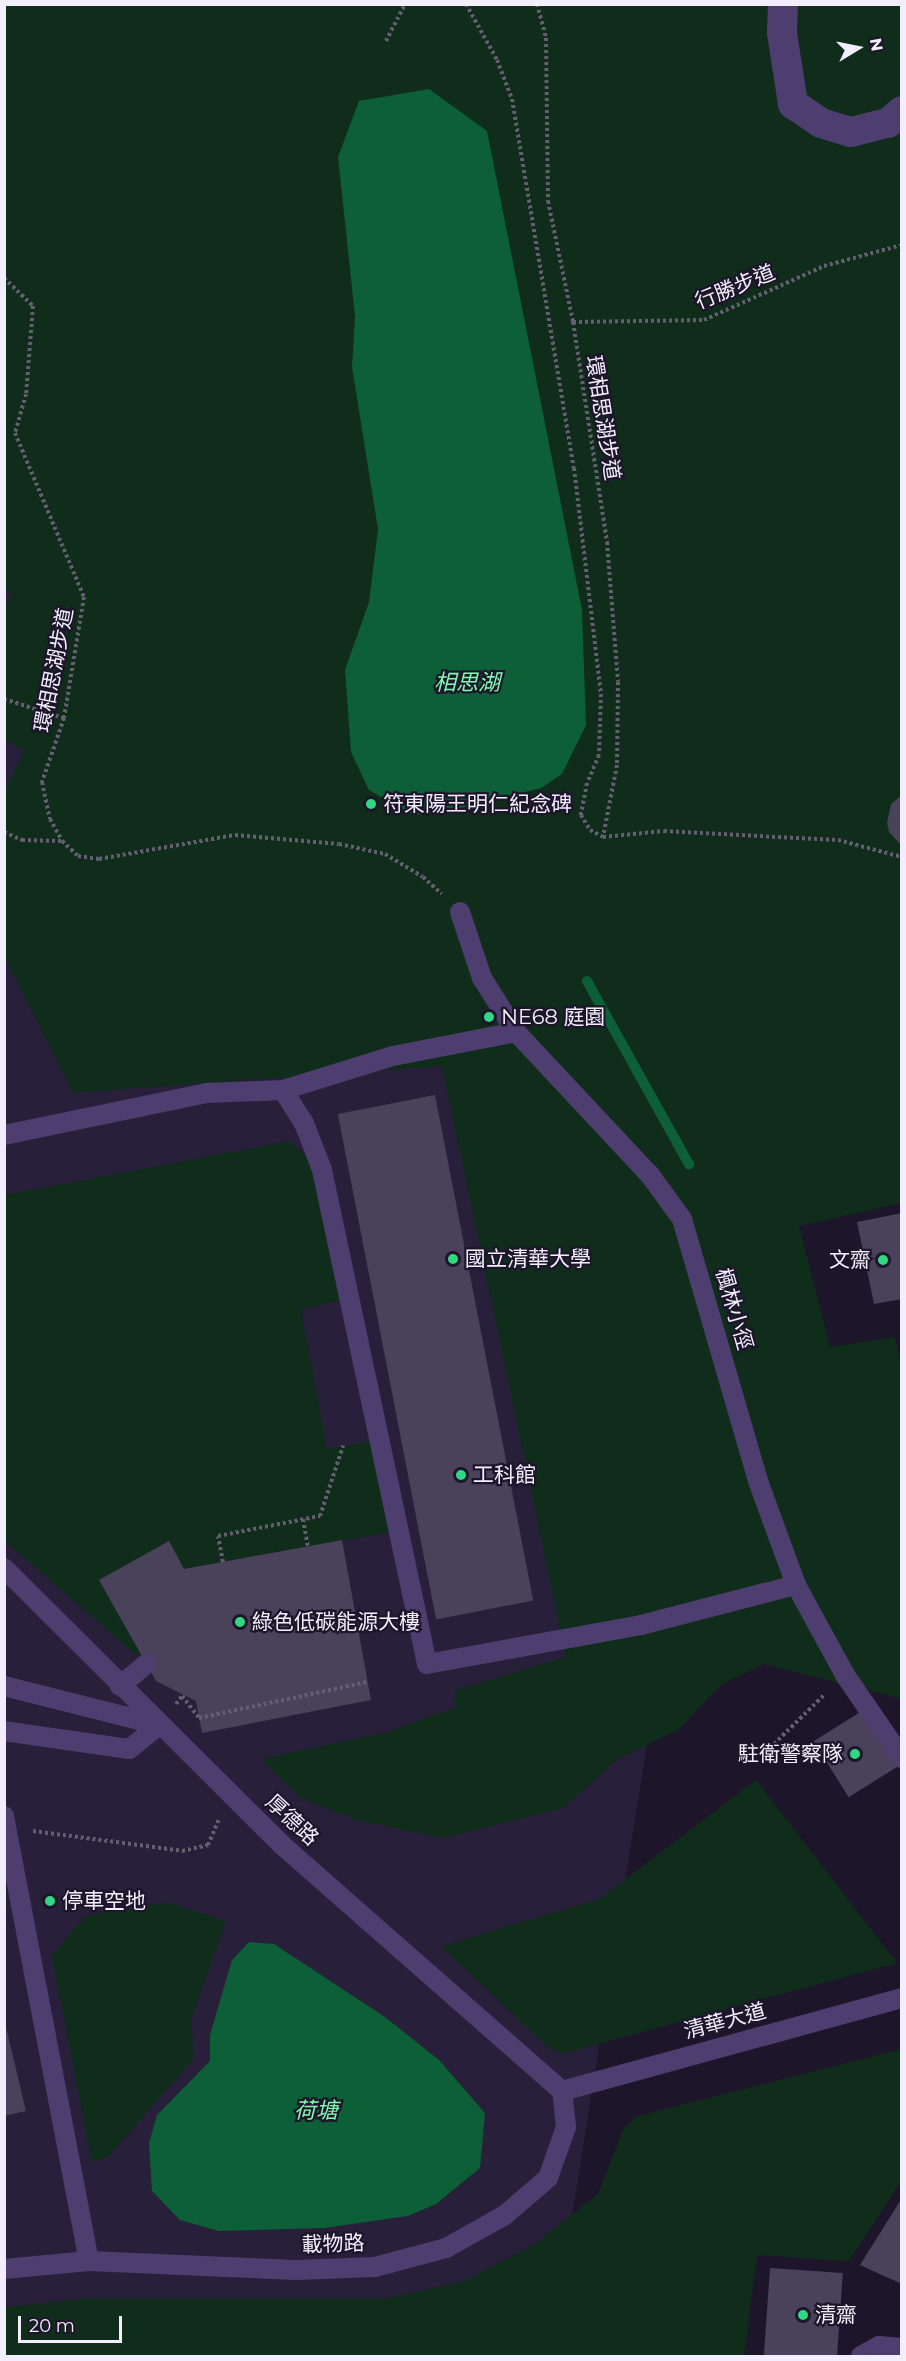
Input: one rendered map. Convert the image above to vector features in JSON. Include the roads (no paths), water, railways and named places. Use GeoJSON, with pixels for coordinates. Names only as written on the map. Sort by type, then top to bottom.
{"type":"FeatureCollection","features":[{"type":"Feature","properties":{"kind":"street"},"geometry":{"type":"LineString","coordinates":[[783,4],[782,33],[793,104],[820,123],[851,132],[888,123],[902,111]]}},
{"type":"Feature","properties":{"kind":"lane","name":"楓林小徑"},"geometry":{"type":"LineString","coordinates":[[460,912],[482,978],[516,1032],[650,1175],[682,1219],[758,1481],[796,1585],[844,1675],[902,1758]]}},
{"type":"Feature","properties":{"kind":"lane"},"geometry":{"type":"LineString","coordinates":[[4,1135],[206,1093],[283,1090],[393,1056],[516,1032]]}},
{"type":"Feature","properties":{"kind":"lane"},"geometry":{"type":"LineString","coordinates":[[283,1090],[304,1123],[322,1170],[427,1664],[641,1625],[796,1585]]}},
{"type":"Feature","properties":{"kind":"lane","name":"厚德路"},"geometry":{"type":"LineString","coordinates":[[4,1568],[159,1725],[282,1845],[562,2091]]}},
{"type":"Feature","properties":{"kind":"lane"},"geometry":{"type":"LineString","coordinates":[[120,1686],[146,1664]]}},
{"type":"Feature","properties":{"kind":"lane"},"geometry":{"type":"LineString","coordinates":[[4,1686],[159,1725]]}},
{"type":"Feature","properties":{"kind":"lane"},"geometry":{"type":"LineString","coordinates":[[4,1731],[129,1749],[159,1725]]}},
{"type":"Feature","properties":{"kind":"lane"},"geometry":{"type":"LineString","coordinates":[[6,1822],[89,2261]]}},
{"type":"Feature","properties":{"kind":"lane","name":"清華大道"},"geometry":{"type":"LineString","coordinates":[[562,2091],[902,1998]]}},
{"type":"Feature","properties":{"kind":"lane","name":"載物路"},"geometry":{"type":"LineString","coordinates":[[4,2269],[89,2261],[296,2270],[375,2267],[446,2248],[505,2215],[548,2178],[566,2127],[562,2091]]}},
{"type":"Feature","properties":{"kind":"lane"},"geometry":{"type":"LineString","coordinates":[[861,2356],[879,2346],[902,2348]]}},
{"type":"Feature","properties":{"kind":"water","name":"相思湖"},"geometry":{"type":"Polygon","coordinates":[[[429,89],[487,131],[582,610],[586,725],[562,774],[541,788],[440,813],[413,815],[369,790],[351,752],[345,670],[369,602],[378,529],[352,367],[355,316],[338,157],[359,101],[429,89]]]}},
{"type":"Feature","properties":{"kind":"water","name":"荷塘"},"geometry":{"type":"Polygon","coordinates":[[[249,1942],[274,1944],[385,2017],[439,2060],[485,2113],[480,2168],[436,2204],[408,2216],[324,2228],[219,2231],[180,2220],[152,2191],[149,2143],[157,2115],[210,2061],[210,2035],[232,1960],[249,1942]]]}},
{"type":"Feature","properties":{"kind":"waterway"},"geometry":{"type":"LineString","coordinates":[[587,981],[689,1164]]}},
{"type":"Feature","properties":{"kind":"place","name":"符東陽王明仁紀念碑"},"geometry":{"type":"Point","coordinates":[371,804]}},
{"type":"Feature","properties":{"kind":"place","name":"NE68 庭園"},"geometry":{"type":"Point","coordinates":[489,1017]}},
{"type":"Feature","properties":{"kind":"place","name":"國立清華大學"},"geometry":{"type":"Point","coordinates":[453,1259]}},
{"type":"Feature","properties":{"kind":"place","name":"文齋"},"geometry":{"type":"Point","coordinates":[883,1260]}},
{"type":"Feature","properties":{"kind":"place","name":"工科館"},"geometry":{"type":"Point","coordinates":[461,1475]}},
{"type":"Feature","properties":{"kind":"place","name":"綠色低碳能源大樓"},"geometry":{"type":"Point","coordinates":[240,1622]}},
{"type":"Feature","properties":{"kind":"place","name":"駐衛警察隊"},"geometry":{"type":"Point","coordinates":[855,1754]}},
{"type":"Feature","properties":{"kind":"place","name":"停車空地"},"geometry":{"type":"Point","coordinates":[50,1901]}},
{"type":"Feature","properties":{"kind":"place","name":"清齋"},"geometry":{"type":"Point","coordinates":[803,2315]}}]}
